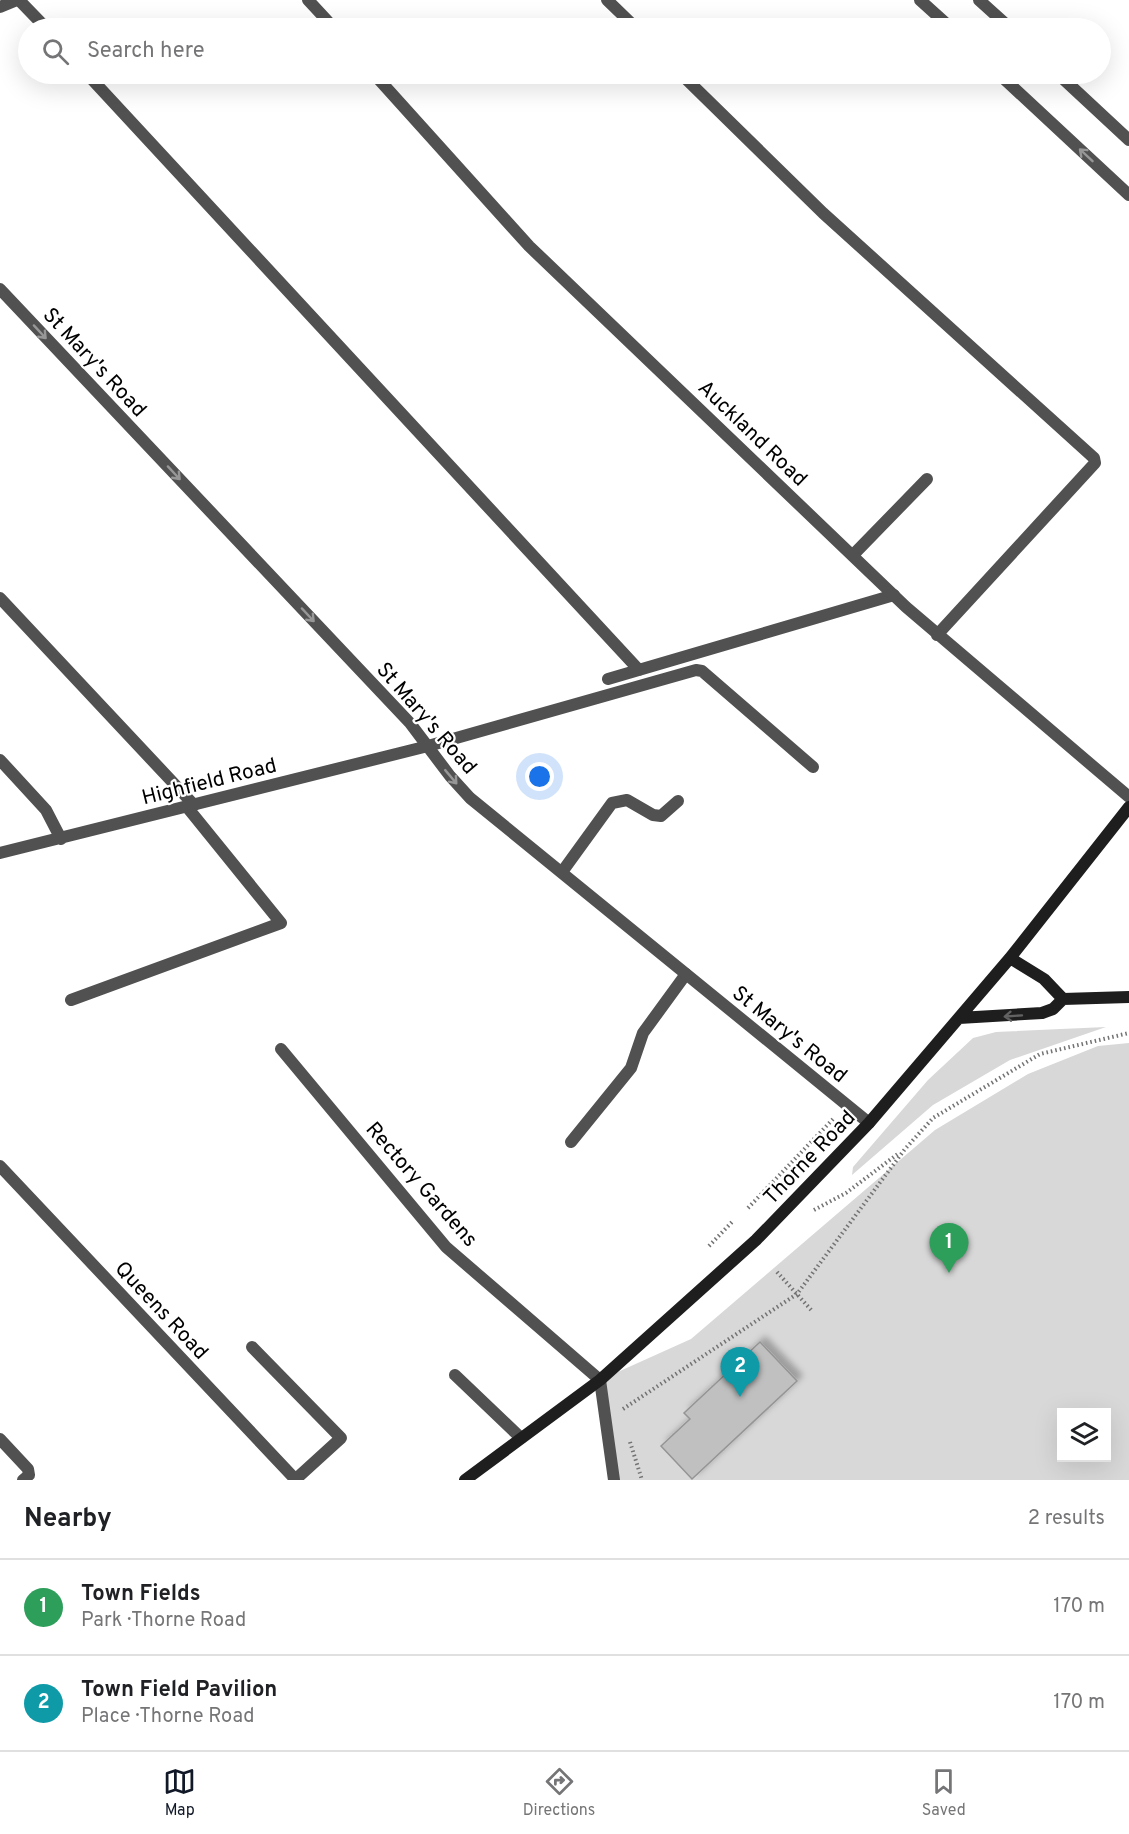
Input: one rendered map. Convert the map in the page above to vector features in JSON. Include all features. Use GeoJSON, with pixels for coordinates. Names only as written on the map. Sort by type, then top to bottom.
{"type":"FeatureCollection","features":[{"type":"Feature","properties":{"kind":"street"},"geometry":{"type":"LineString","coordinates":[[0,7],[18,0],[36,18]]}},
{"type":"Feature","properties":{"kind":"street"},"geometry":{"type":"LineString","coordinates":[[308,0],[325,18]]}},
{"type":"Feature","properties":{"kind":"street"},"geometry":{"type":"LineString","coordinates":[[607,0],[626,18]]}},
{"type":"Feature","properties":{"kind":"street"},"geometry":{"type":"LineString","coordinates":[[920,0],[940,18]]}},
{"type":"Feature","properties":{"kind":"street"},"geometry":{"type":"LineString","coordinates":[[979,0],[999,18]]}},
{"type":"Feature","properties":{"kind":"street"},"geometry":{"type":"LineString","coordinates":[[96,84],[639,670]]}},
{"type":"Feature","properties":{"kind":"street","name":"Auckland Road"},"geometry":{"type":"LineString","coordinates":[[383,84],[529,246],[894,595],[1129,796]]}},
{"type":"Feature","properties":{"kind":"street"},"geometry":{"type":"LineString","coordinates":[[691,84],[823,213],[1094,458],[1095,464],[938,635]]}},
{"type":"Feature","properties":{"kind":"street"},"geometry":{"type":"LineString","coordinates":[[1010,84],[1129,195]]}},
{"type":"Feature","properties":{"kind":"street"},"geometry":{"type":"LineString","coordinates":[[1069,84],[1129,140]]}},
{"type":"Feature","properties":{"kind":"street","name":"St Mary's Road"},"geometry":{"type":"LineString","coordinates":[[0,289],[402,714],[470,798],[869,1124]]}},
{"type":"Feature","properties":{"kind":"street"},"geometry":{"type":"LineString","coordinates":[[853,555],[927,479]]}},
{"type":"Feature","properties":{"kind":"street"},"geometry":{"type":"LineString","coordinates":[[608,679],[894,595]]}},
{"type":"Feature","properties":{"kind":"street"},"geometry":{"type":"LineString","coordinates":[[0,598],[190,806],[281,923],[71,1000]]}},
{"type":"Feature","properties":{"kind":"street","name":"Highfield Road"},"geometry":{"type":"LineString","coordinates":[[0,853],[428,746],[696,670],[702,671],[813,767]]}},
{"type":"Feature","properties":{"kind":"street"},"geometry":{"type":"LineString","coordinates":[[0,760],[46,810],[61,839]]}},
{"type":"Feature","properties":{"kind":"street"},"geometry":{"type":"LineString","coordinates":[[562,872],[612,803],[627,800],[653,815],[661,816],[678,801]]}},
{"type":"Feature","properties":{"kind":"street","name":"Thorne Road"},"geometry":{"type":"LineString","coordinates":[[465,1480],[600,1380],[756,1240],[869,1124],[1010,958],[1129,807]]}},
{"type":"Feature","properties":{"kind":"street"},"geometry":{"type":"LineString","coordinates":[[1010,958],[1051,984],[1063,999]]}},
{"type":"Feature","properties":{"kind":"street"},"geometry":{"type":"LineString","coordinates":[[571,1143],[631,1068],[643,1033],[686,974]]}},
{"type":"Feature","properties":{"kind":"street"},"geometry":{"type":"LineString","coordinates":[[958,1018],[1042,1013],[1053,1009],[1063,999],[1129,997]]}},
{"type":"Feature","properties":{"kind":"street","name":"Rectory Gardens"},"geometry":{"type":"LineString","coordinates":[[281,1049],[446,1247],[600,1380]]}},
{"type":"Feature","properties":{"kind":"street","name":"Queens Road"},"geometry":{"type":"LineString","coordinates":[[0,1166],[296,1480]]}},
{"type":"Feature","properties":{"kind":"street"},"geometry":{"type":"LineString","coordinates":[[252,1347],[341,1438],[296,1480]]}},
{"type":"Feature","properties":{"kind":"street"},"geometry":{"type":"LineString","coordinates":[[455,1375],[521,1438]]}},
{"type":"Feature","properties":{"kind":"street"},"geometry":{"type":"LineString","coordinates":[[600,1380],[614,1480]]}},
{"type":"Feature","properties":{"kind":"street"},"geometry":{"type":"LineString","coordinates":[[0,1439],[28,1469],[28,1475],[23,1480]]}},
{"type":"Feature","properties":{"kind":"path"},"geometry":{"type":"LineString","coordinates":[[620,1411],[797,1294],[905,1149],[933,1118],[1040,1054],[1129,1034]]}},
{"type":"Feature","properties":{"kind":"path"},"geometry":{"type":"LineString","coordinates":[[748,1208],[847,1105]]}},
{"type":"Feature","properties":{"kind":"path"},"geometry":{"type":"LineString","coordinates":[[806,1214],[846,1193],[905,1149]]}},
{"type":"Feature","properties":{"kind":"path"},"geometry":{"type":"LineString","coordinates":[[709,1246],[732,1222]]}},
{"type":"Feature","properties":{"kind":"path"},"geometry":{"type":"LineString","coordinates":[[777,1272],[813,1312]]}},
{"type":"Feature","properties":{"kind":"shaded area"},"geometry":{"type":"Polygon","coordinates":[[[1106,1027],[1010,1060],[933,1105],[852,1175],[853,1167],[928,1080],[973,1038],[996,1032],[1106,1027]]]}},
{"type":"Feature","properties":{"kind":"shaded area"},"geometry":{"type":"Polygon","coordinates":[[[1129,1043],[1129,1480],[614,1480],[600,1380],[691,1339],[935,1130],[1028,1074],[1098,1046],[1129,1043]]]}},
{"type":"Feature","properties":{"kind":"building"},"geometry":{"type":"Polygon","coordinates":[[[760,1342],[797,1381],[692,1479],[661,1446],[690,1419],[684,1413],[760,1342]]]}},
{"type":"Feature","properties":{"kind":"place","name":"Town Fields"},"geometry":{"type":"Point","coordinates":[949,1273]}},
{"type":"Feature","properties":{"kind":"place","name":"Town Field Pavilion"},"geometry":{"type":"Point","coordinates":[740,1397]}}]}
